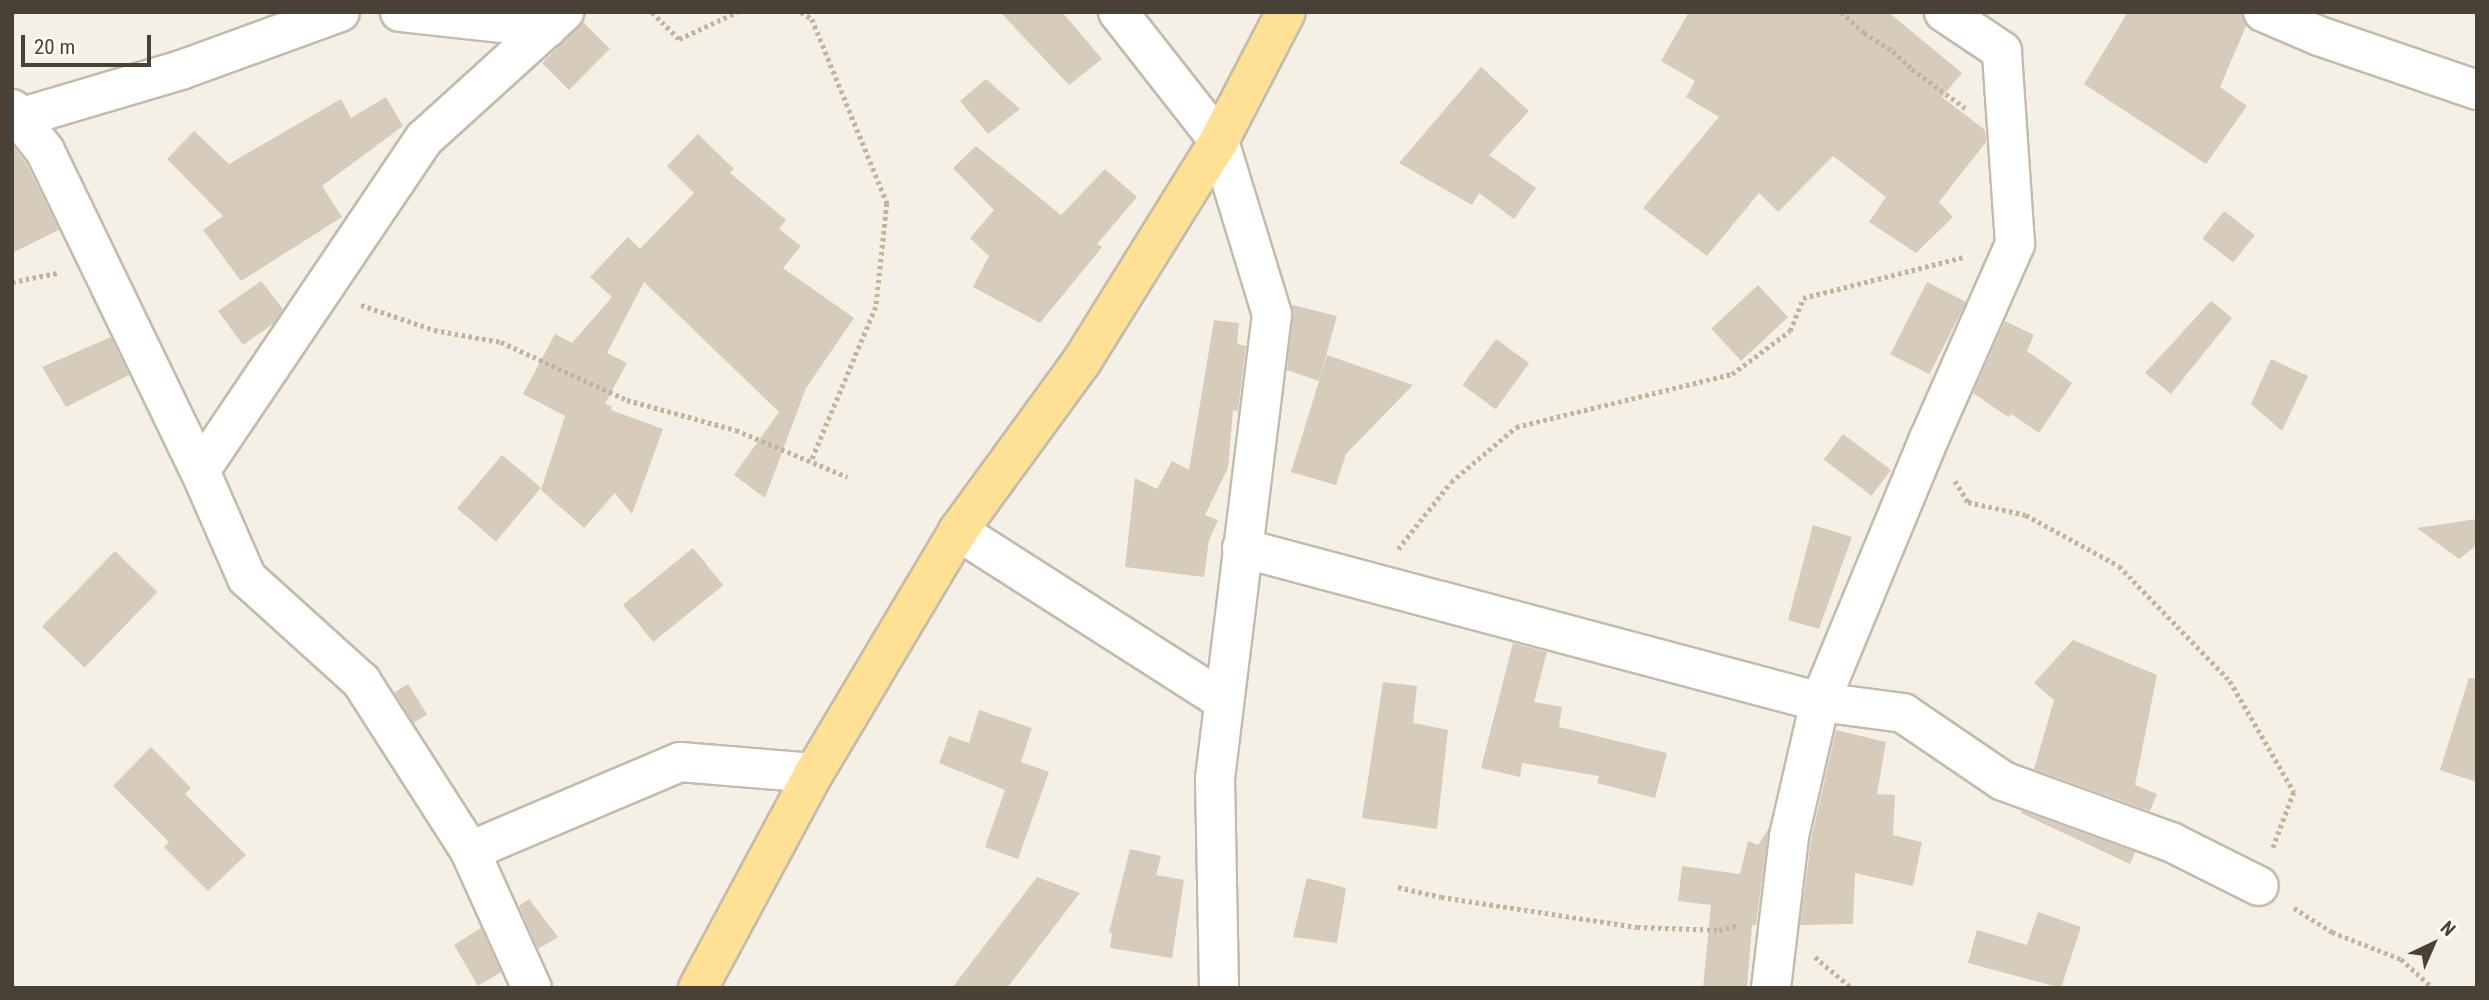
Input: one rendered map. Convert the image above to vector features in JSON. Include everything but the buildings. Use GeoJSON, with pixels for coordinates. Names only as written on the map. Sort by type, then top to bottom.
{"type":"FeatureCollection","features":[{"type":"Feature","properties":{"kind":"main road"},"geometry":{"type":"LineString","coordinates":[[698,988],[814,773],[958,531],[1082,361],[1219,141],[1286,12]]}},
{"type":"Feature","properties":{"kind":"street"},"geometry":{"type":"LineString","coordinates":[[340,12],[181,70],[16,113],[45,152],[200,471],[247,578],[361,681],[470,851],[532,988]]}},
{"type":"Feature","properties":{"kind":"street"},"geometry":{"type":"LineString","coordinates":[[400,12],[555,20]]}},
{"type":"Feature","properties":{"kind":"street"},"geometry":{"type":"LineString","coordinates":[[1118,12],[1219,141],[1272,314],[1215,778],[1219,988]]}},
{"type":"Feature","properties":{"kind":"street"},"geometry":{"type":"LineString","coordinates":[[1771,988],[1789,836],[1820,702],[1929,439],[2015,244],[2002,51],[1944,12]]}},
{"type":"Feature","properties":{"kind":"street"},"geometry":{"type":"LineString","coordinates":[[2263,12],[2319,36],[2477,90]]}},
{"type":"Feature","properties":{"kind":"street"},"geometry":{"type":"LineString","coordinates":[[200,471],[425,138],[555,20]]}},
{"type":"Feature","properties":{"kind":"street"},"geometry":{"type":"LineString","coordinates":[[958,531],[1224,701]]}},
{"type":"Feature","properties":{"kind":"street"},"geometry":{"type":"LineString","coordinates":[[1242,548],[1820,702],[1903,713],[2003,780],[2171,842],[2259,886]]}},
{"type":"Feature","properties":{"kind":"street"},"geometry":{"type":"LineString","coordinates":[[470,851],[680,762],[814,773]]}},
{"type":"Feature","properties":{"kind":"path"},"geometry":{"type":"LineString","coordinates":[[652,12],[679,39],[737,12]]}},
{"type":"Feature","properties":{"kind":"path"},"geometry":{"type":"LineString","coordinates":[[802,12],[812,19],[887,203],[876,307],[811,462]]}},
{"type":"Feature","properties":{"kind":"path"},"geometry":{"type":"LineString","coordinates":[[1841,12],[1864,33],[1893,51],[1912,69],[2008,140]]}},
{"type":"Feature","properties":{"kind":"path"},"geometry":{"type":"LineString","coordinates":[[1397,550],[1451,482],[1516,427],[1731,374],[1790,331],[1803,298],[2015,244]]}},
{"type":"Feature","properties":{"kind":"path"},"geometry":{"type":"LineString","coordinates":[[327,283],[351,301],[434,330],[501,342],[627,400],[736,430],[847,477]]}},
{"type":"Feature","properties":{"kind":"path"},"geometry":{"type":"LineString","coordinates":[[1929,439],[1968,502],[2025,515],[2119,566],[2230,681],[2294,792],[2259,886],[2332,932],[2401,959],[2433,988]]}},
{"type":"Feature","properties":{"kind":"path"},"geometry":{"type":"LineString","coordinates":[[1398,887],[1440,897],[1637,927],[1719,930],[1780,914]]}}]}
